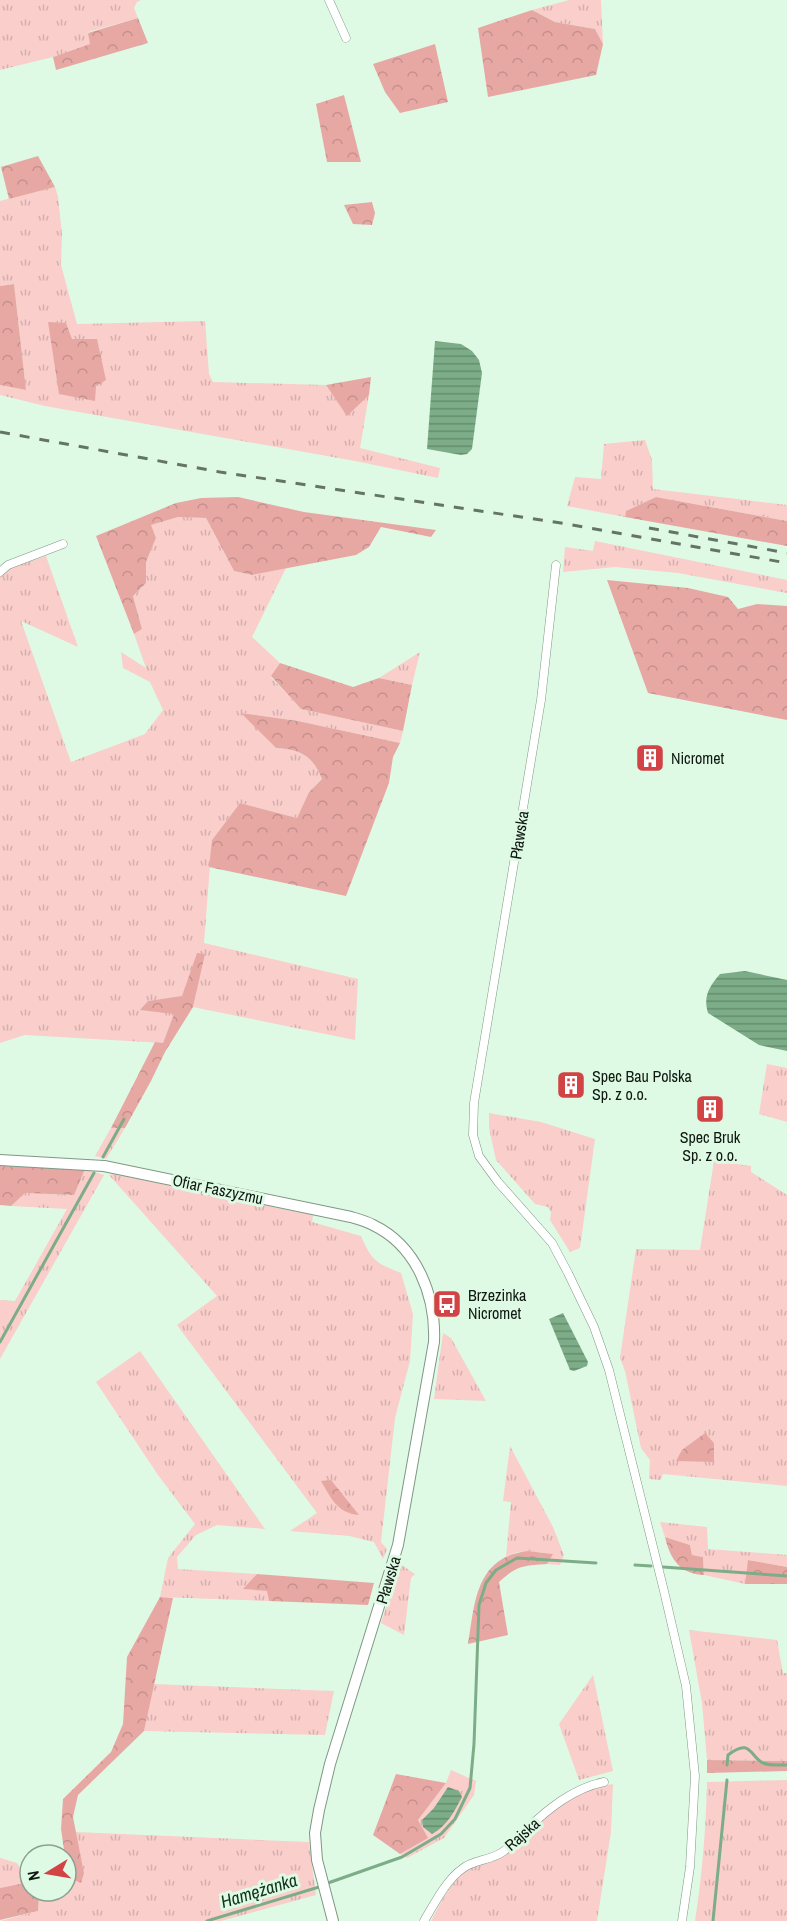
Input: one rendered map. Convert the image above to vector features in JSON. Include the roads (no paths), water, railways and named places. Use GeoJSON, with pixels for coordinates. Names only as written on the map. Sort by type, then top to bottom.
{"type":"FeatureCollection","features":[{"type":"Feature","properties":{"kind":"street"},"geometry":{"type":"LineString","coordinates":[[328,0],[346,38]]}},
{"type":"Feature","properties":{"kind":"street"},"geometry":{"type":"LineString","coordinates":[[0,572],[8,566],[63,543]]}},
{"type":"Feature","properties":{"kind":"street","name":"Pławska"},"geometry":{"type":"LineString","coordinates":[[556,565],[541,700],[474,1103],[473,1135],[479,1156],[498,1182],[552,1243],[594,1327],[609,1370],[686,1686],[695,1776],[690,1867],[682,1921]]}},
{"type":"Feature","properties":{"kind":"street","name":"Ofiar Faszyzmu"},"geometry":{"type":"LineString","coordinates":[[0,1160],[104,1166],[351,1217],[373,1225],[392,1236],[417,1265]]}},
{"type":"Feature","properties":{"kind":"street","name":"Pławska"},"geometry":{"type":"LineString","coordinates":[[333,1921],[316,1853],[315,1833],[330,1764],[398,1545],[434,1342],[435,1324],[431,1298],[417,1265]]}},
{"type":"Feature","properties":{"kind":"street","name":"Rajska"},"geometry":{"type":"LineString","coordinates":[[424,1921],[451,1881],[462,1869],[504,1851],[532,1824],[578,1789],[604,1782]]}},
{"type":"Feature","properties":{"kind":"waterway"},"geometry":{"type":"LineString","coordinates":[[103,1157],[124,1119]]}},
{"type":"Feature","properties":{"kind":"waterway"},"geometry":{"type":"LineString","coordinates":[[0,1342],[94,1173]]}},
{"type":"Feature","properties":{"kind":"waterway"},"geometry":{"type":"LineString","coordinates":[[328,1883],[402,1857],[441,1834],[455,1819],[470,1788],[474,1744],[479,1605],[486,1583],[496,1570],[517,1558],[596,1563]]}},
{"type":"Feature","properties":{"kind":"waterway"},"geometry":{"type":"LineString","coordinates":[[635,1565],[651,1566]]}},
{"type":"Feature","properties":{"kind":"waterway"},"geometry":{"type":"LineString","coordinates":[[663,1567],[787,1576]]}},
{"type":"Feature","properties":{"kind":"waterway"},"geometry":{"type":"LineString","coordinates":[[727,1765],[728,1755],[741,1748],[749,1750],[763,1763],[787,1765]]}},
{"type":"Feature","properties":{"kind":"waterway"},"geometry":{"type":"LineString","coordinates":[[713,1921],[727,1780]]}},
{"type":"Feature","properties":{"kind":"waterway","name":"Hamężanka"},"geometry":{"type":"LineString","coordinates":[[207,1921],[319,1887]]}},
{"type":"Feature","properties":{"kind":"railway"},"geometry":{"type":"LineString","coordinates":[[0,432],[220,472],[561,523],[787,563]]}},
{"type":"Feature","properties":{"kind":"railway"},"geometry":{"type":"LineString","coordinates":[[649,528],[787,553]]}},
{"type":"Feature","properties":{"kind":"place","name":"Nicromet"},"geometry":{"type":"Point","coordinates":[650,758]}},
{"type":"Feature","properties":{"kind":"place","name":"Spec Bau Polska Sp. z o.o."},"geometry":{"type":"Point","coordinates":[571,1085]}},
{"type":"Feature","properties":{"kind":"place","name":"Spec Bruk Sp. z o.o."},"geometry":{"type":"Point","coordinates":[710,1109]}},
{"type":"Feature","properties":{"kind":"place","name":"Brzezinka Nicromet"},"geometry":{"type":"Point","coordinates":[447,1304]}}]}
